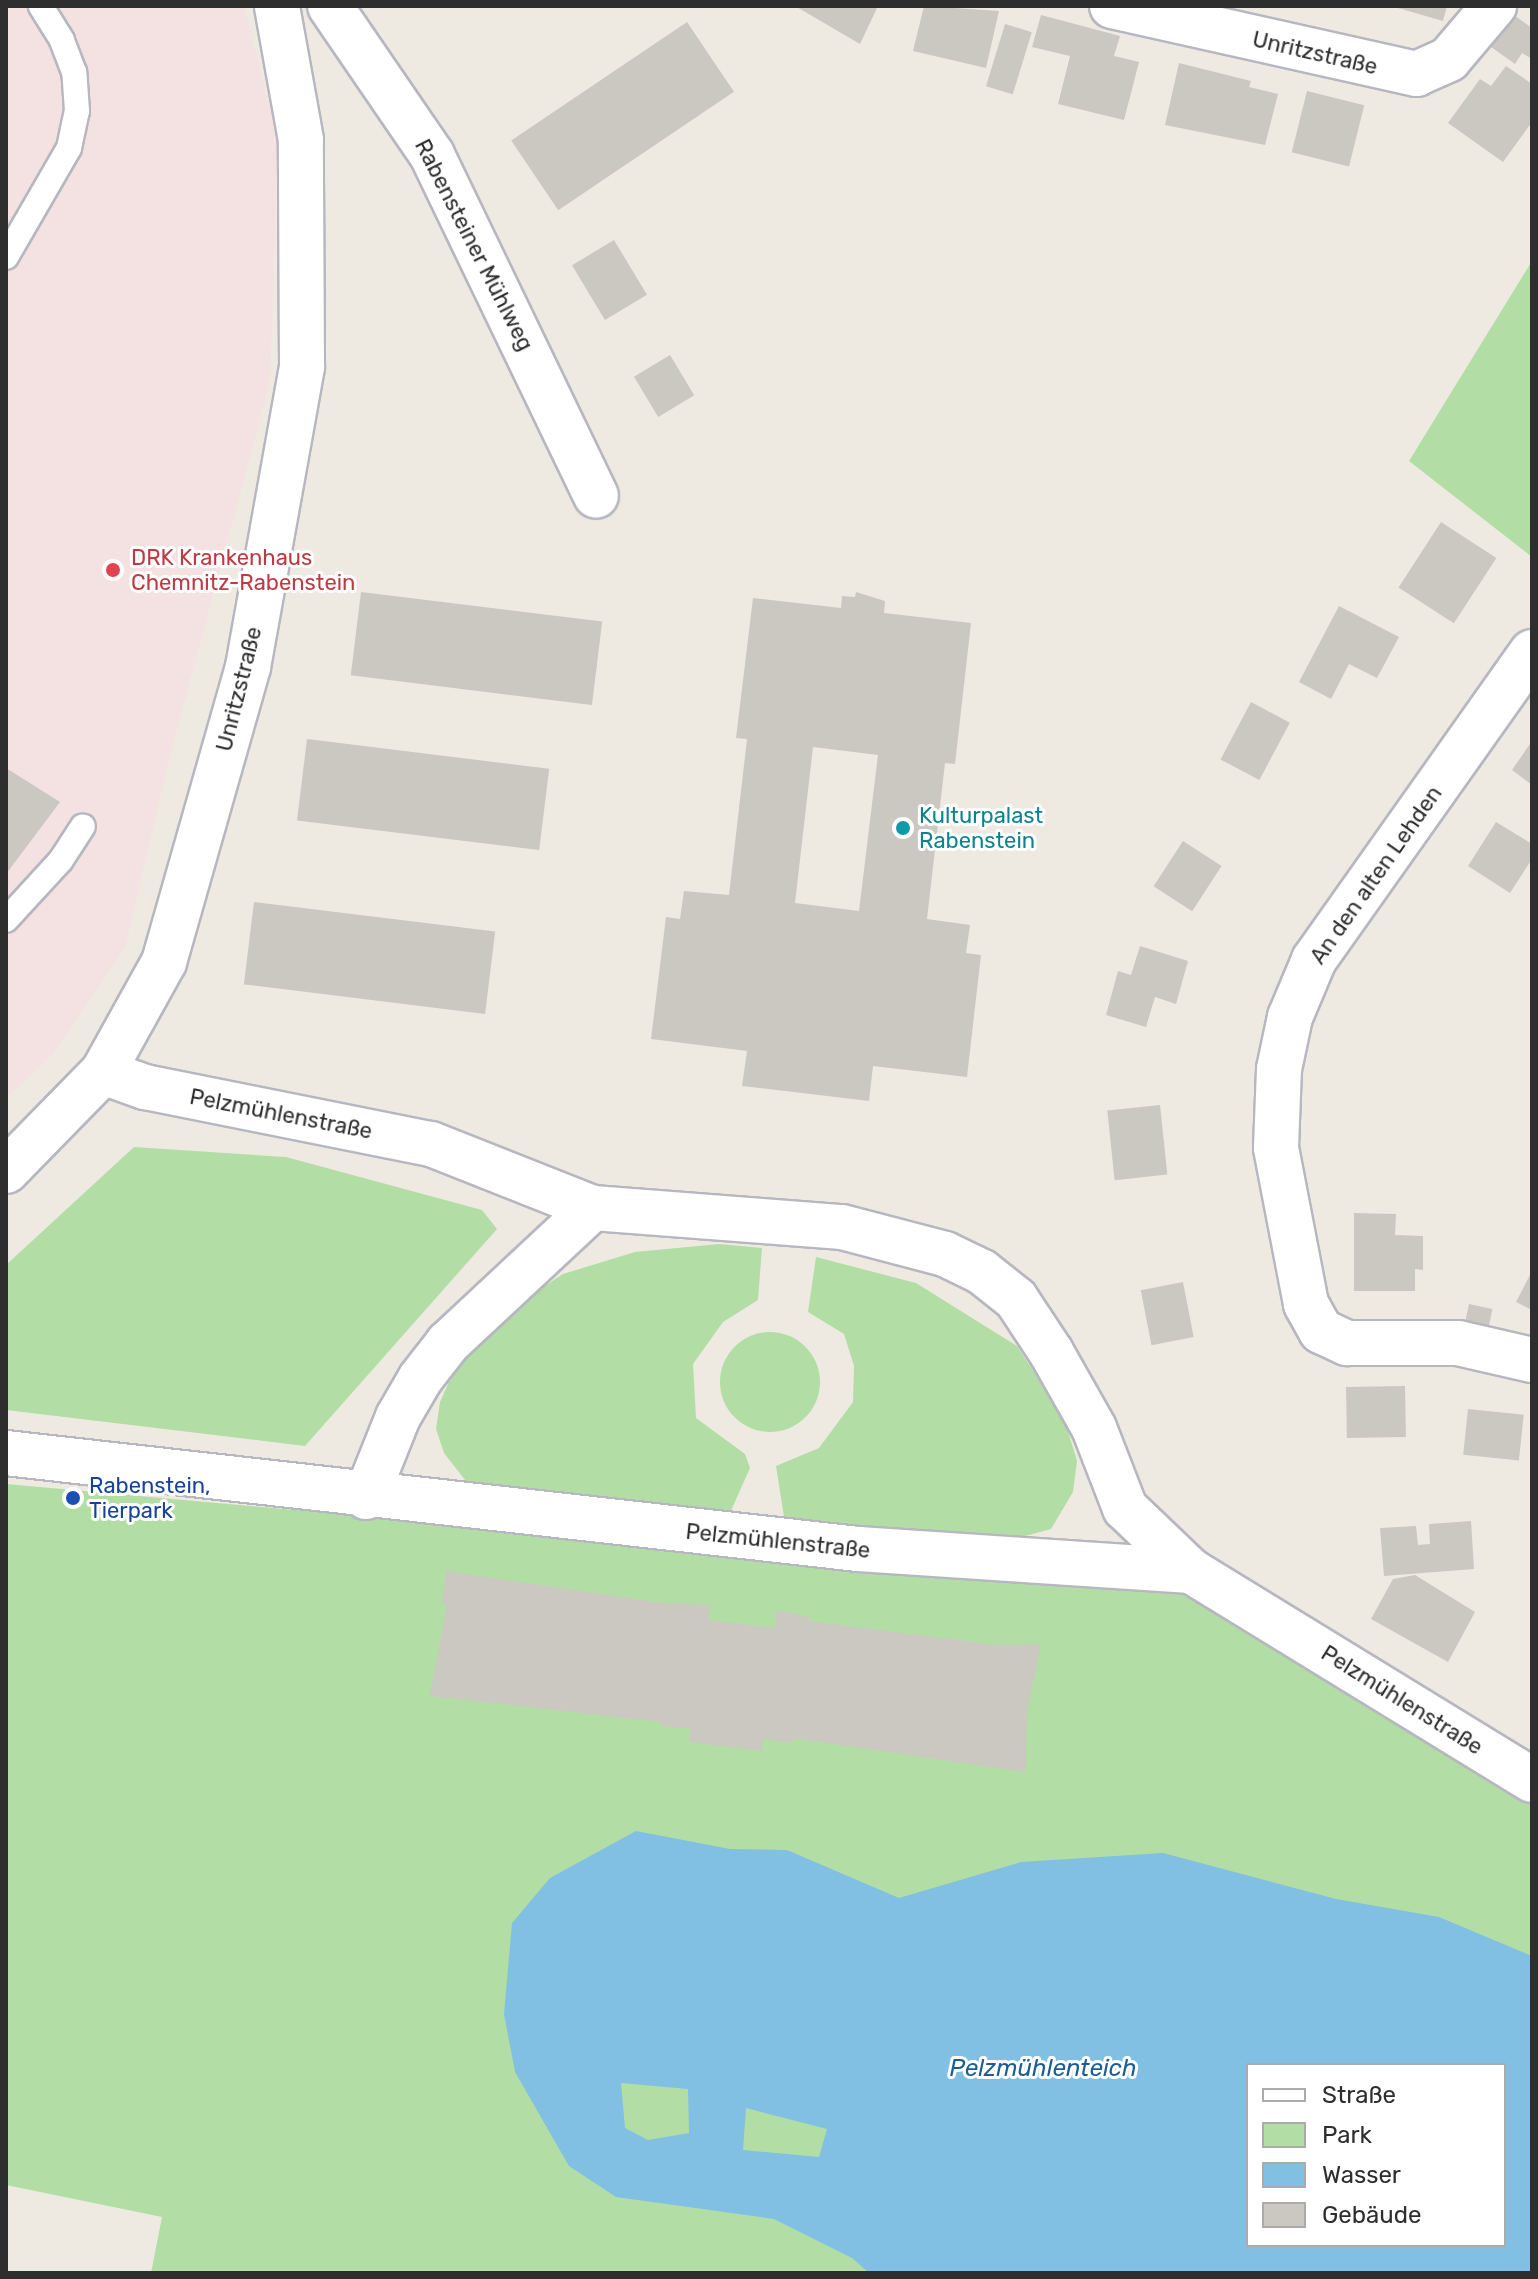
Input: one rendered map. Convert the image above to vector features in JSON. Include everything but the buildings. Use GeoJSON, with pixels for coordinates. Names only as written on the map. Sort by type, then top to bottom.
{"type":"FeatureCollection","features":[{"type":"Feature","properties":{"kind":"street","name":"Unritzstraße"},"geometry":{"type":"LineString","coordinates":[[6,1171],[103,1072],[164,962],[248,667],[302,367],[301,140],[277,6]]}},
{"type":"Feature","properties":{"kind":"street","name":"Rabensteiner Mühlweg"},"geometry":{"type":"LineString","coordinates":[[330,6],[432,155],[596,496]]}},
{"type":"Feature","properties":{"kind":"street","name":"Unritzstraße"},"geometry":{"type":"LineString","coordinates":[[1112,6],[1416,74],[1449,59],[1494,6]]}},
{"type":"Feature","properties":{"kind":"street","name":"An den alten Lehden"},"geometry":{"type":"LineString","coordinates":[[1532,652],[1314,960],[1290,1017],[1279,1069],[1276,1148],[1306,1304],[1321,1331],[1347,1343],[1458,1343],[1532,1360]]}},
{"type":"Feature","properties":{"kind":"street","name":"Pelzmühlenstraße"},"geometry":{"type":"LineString","coordinates":[[103,1072],[145,1087],[431,1144],[593,1208],[842,1227],[945,1254],[982,1272],[1016,1299],[1051,1352],[1094,1428],[1125,1508],[1191,1571],[1529,1764]]}},
{"type":"Feature","properties":{"kind":"street"},"geometry":{"type":"LineString","coordinates":[[366,1497],[398,1417],[429,1367],[593,1208]]}},
{"type":"Feature","properties":{"kind":"street","name":"Pelzmühlenstraße"},"geometry":{"type":"LineString","coordinates":[[6,1453],[366,1497],[858,1549],[1191,1571]]}},
{"type":"Feature","properties":{"kind":"lane"},"geometry":{"type":"LineString","coordinates":[[6,257],[69,148],[77,111],[74,72],[41,6]]}},
{"type":"Feature","properties":{"kind":"lane"},"geometry":{"type":"LineString","coordinates":[[6,920],[61,860],[83,826]]}},
{"type":"Feature","properties":{"kind":"shaded area","name":"DRK Krankenhaus Chemnitz-Rabenstein"},"geometry":{"type":"Polygon","coordinates":[[[6,6],[244,6],[278,140],[270,382],[169,759],[125,947],[53,1054],[6,1098],[6,6]]]}},
{"type":"Feature","properties":{"kind":"green space"},"geometry":{"type":"Polygon","coordinates":[[[1532,261],[1532,557],[1409,461],[1532,261]]]}},
{"type":"Feature","properties":{"kind":"green space"},"geometry":{"type":"Polygon","coordinates":[[[134,1147],[286,1157],[482,1210],[497,1229],[305,1446],[6,1410],[6,1265],[134,1147]]]}},
{"type":"Feature","properties":{"kind":"green space"},"geometry":{"type":"Polygon","coordinates":[[[719,1244],[762,1248],[758,1300],[723,1322],[693,1364],[696,1418],[745,1454],[750,1468],[729,1515],[469,1485],[444,1453],[436,1429],[440,1402],[453,1373],[502,1314],[563,1274],[635,1252],[719,1244]]]}},
{"type":"Feature","properties":{"kind":"green space"},"geometry":{"type":"Polygon","coordinates":[[[816,1257],[916,1283],[1017,1346],[1064,1418],[1077,1461],[1073,1492],[1051,1529],[1018,1538],[785,1523],[776,1466],[819,1448],[853,1402],[854,1366],[844,1334],[808,1312],[816,1257]]]}},
{"type":"Feature","properties":{"kind":"green space"},"geometry":{"type":"Polygon","coordinates":[[[770,1332],[789,1336],[806,1346],[816,1363],[820,1382],[816,1401],[806,1418],[789,1428],[770,1432],[751,1428],[734,1418],[724,1401],[720,1382],[724,1363],[734,1346],[751,1336],[770,1332]]]}},
{"type":"Feature","properties":{"kind":"green space"},"geometry":{"type":"Polygon","coordinates":[[[6,1484],[1199,1591],[1532,1790],[1532,2273],[151,2273],[162,2217],[6,2185],[6,1484]]]}},
{"type":"Feature","properties":{"kind":"water","name":"Pelzmühlenteich"},"geometry":{"type":"Polygon","coordinates":[[[636,1831],[730,1849],[787,1850],[899,1898],[1021,1862],[1163,1853],[1336,1899],[1439,1917],[1532,1956],[1532,2273],[869,2273],[852,2258],[774,2219],[616,2197],[569,2166],[515,2072],[504,2014],[512,1923],[550,1878],[636,1831]],[[621,2083],[625,2128],[648,2140],[689,2133],[688,2089],[621,2083]],[[746,2108],[743,2150],[819,2157],[827,2129],[746,2108]]]}},
{"type":"Feature","properties":{"kind":"place","name":"DRK Krankenhaus Chemnitz-Rabenstein"},"geometry":{"type":"Point","coordinates":[113,570]}},
{"type":"Feature","properties":{"kind":"place","name":"Kulturpalast Rabenstein"},"geometry":{"type":"Point","coordinates":[903,828]}},
{"type":"Feature","properties":{"kind":"place","name":"Rabenstein, Tierpark"},"geometry":{"type":"Point","coordinates":[73,1498]}}]}
